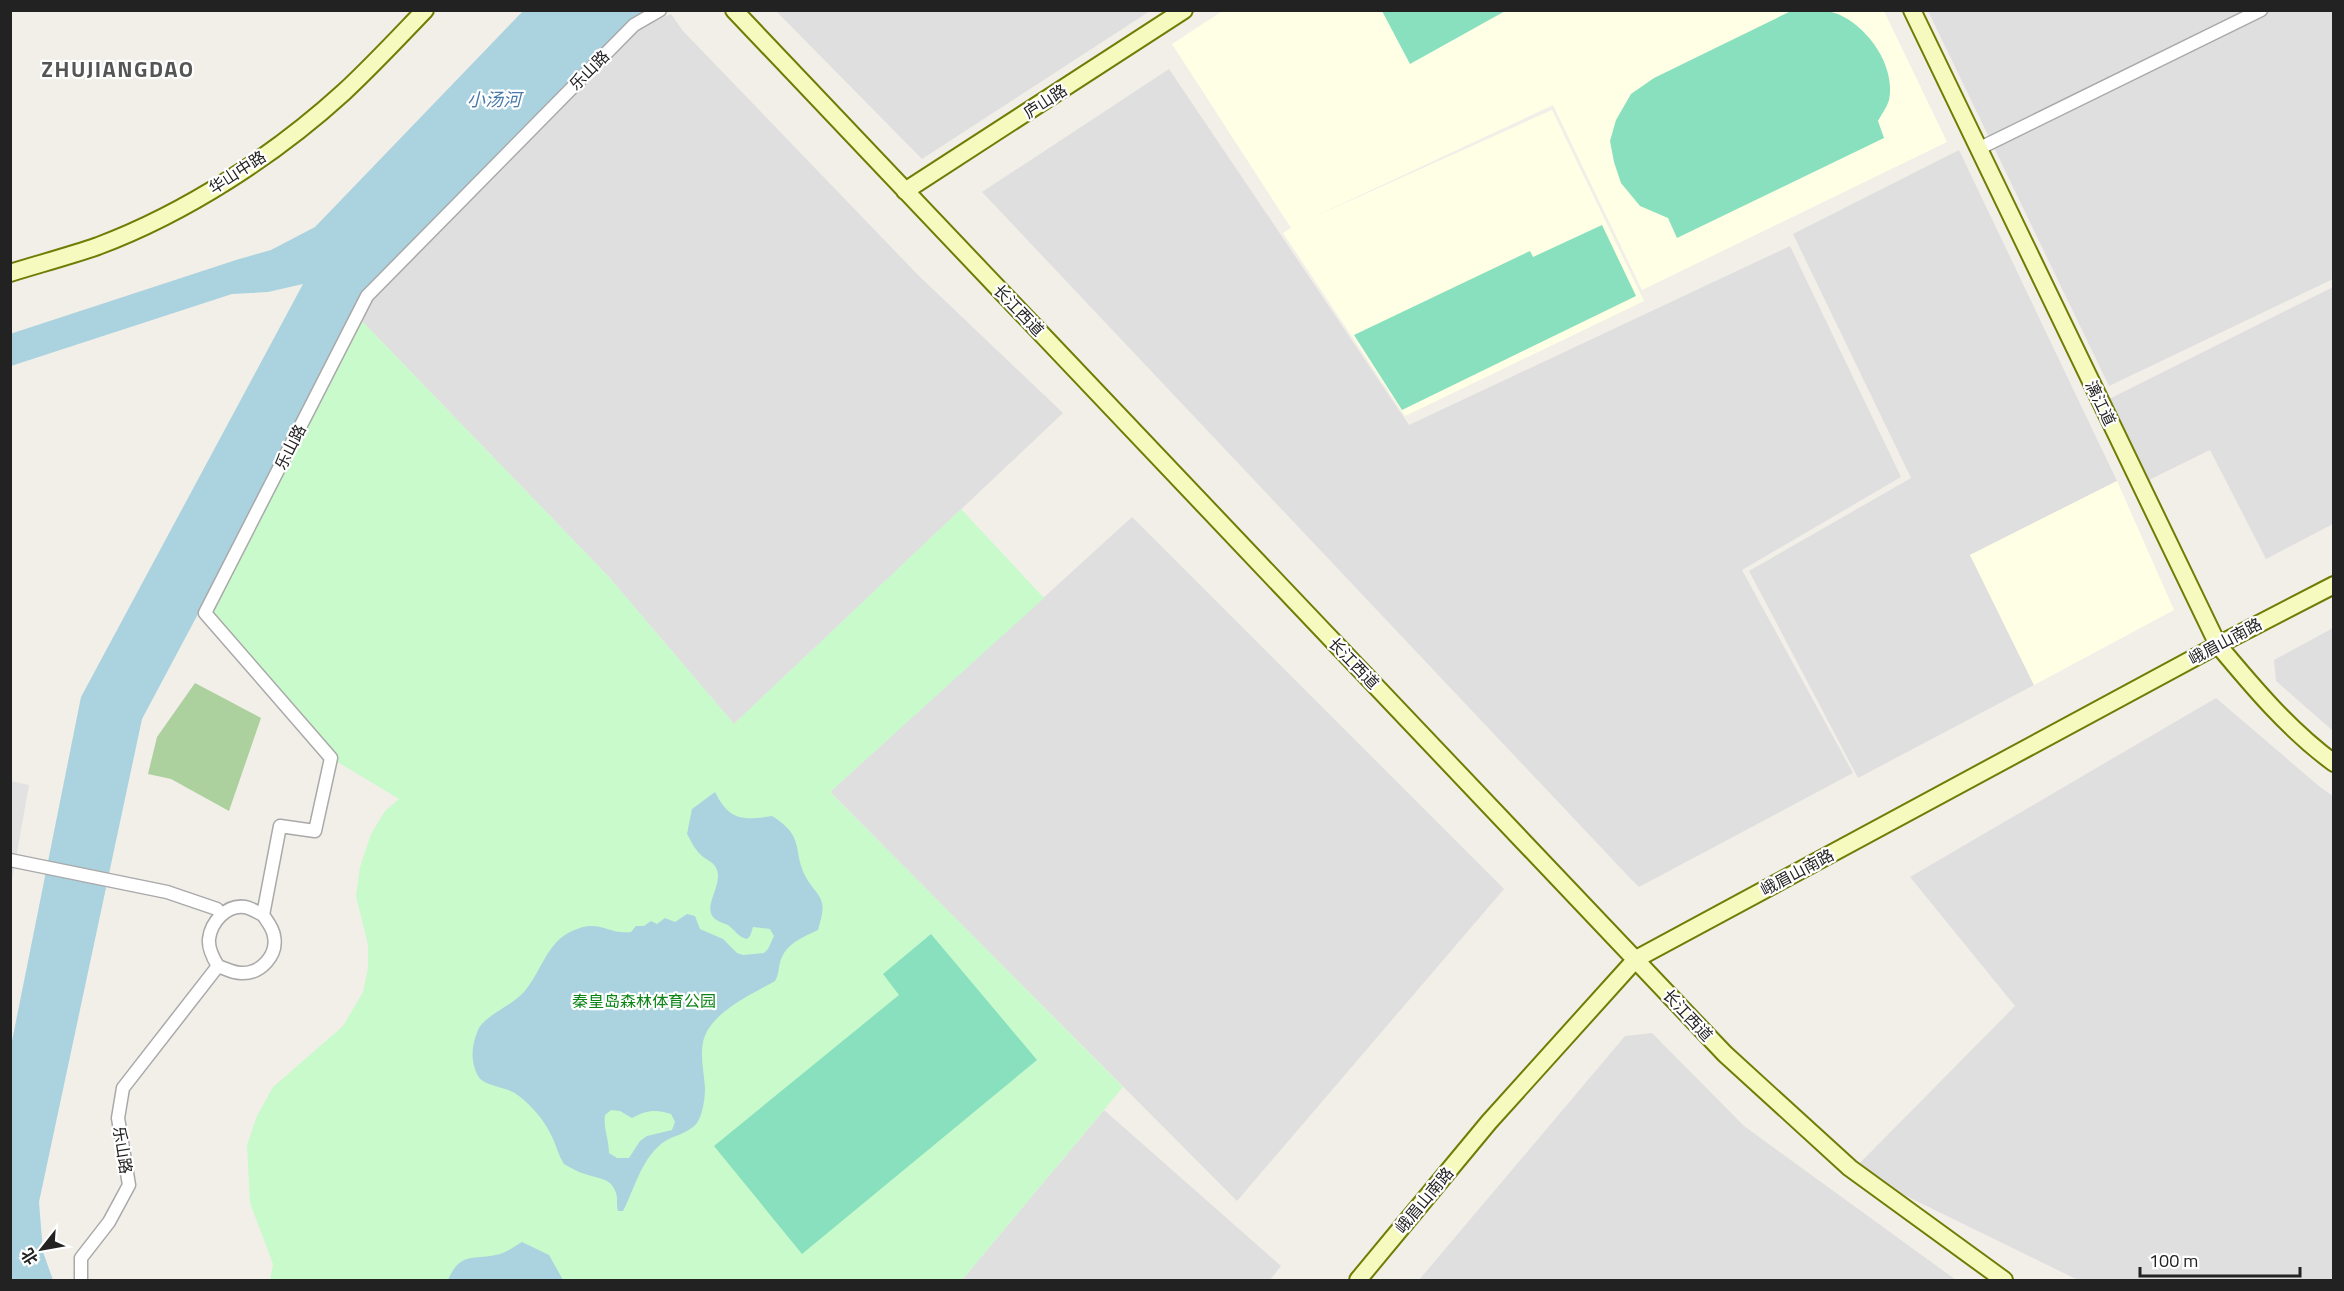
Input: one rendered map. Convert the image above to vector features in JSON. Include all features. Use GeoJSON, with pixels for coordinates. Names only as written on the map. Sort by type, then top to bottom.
{"type":"FeatureCollection","features":[{"type":"Feature","properties":{"kind":"street","name":"华山中路"},"geometry":{"type":"LineString","coordinates":[[10,273],[98,245],[164,216],[234,176],[297,131],[344,92],[425,10]]}},
{"type":"Feature","properties":{"kind":"street","name":"乐山路"},"geometry":{"type":"LineString","coordinates":[[263,915],[280,826],[315,831],[331,758],[205,613],[367,296],[634,25],[660,10]]}},
{"type":"Feature","properties":{"kind":"street","name":"长江西道"},"geometry":{"type":"LineString","coordinates":[[734,10],[1725,1054],[1850,1168],[2004,1281]]}},
{"type":"Feature","properties":{"kind":"street","name":"庐山路"},"geometry":{"type":"LineString","coordinates":[[905,191],[1184,10]]}},
{"type":"Feature","properties":{"kind":"street","name":"漓江道"},"geometry":{"type":"LineString","coordinates":[[1912,10],[2218,645],[2268,704],[2316,750],[2334,763]]}},
{"type":"Feature","properties":{"kind":"street"},"geometry":{"type":"LineString","coordinates":[[1978,149],[2261,10]]}},
{"type":"Feature","properties":{"kind":"street","name":"峨眉山南路"},"geometry":{"type":"LineString","coordinates":[[1358,1281],[1489,1122],[1636,959],[2218,645],[2334,585]]}},
{"type":"Feature","properties":{"kind":"street"},"geometry":{"type":"LineString","coordinates":[[10,860],[166,892],[217,909],[221,915]]}},
{"type":"Feature","properties":{"kind":"street"},"geometry":{"type":"LineString","coordinates":[[244,907],[263,915],[275,938],[274,950],[267,962],[254,971],[243,973],[231,972],[218,966],[211,954],[209,940],[212,927],[221,915],[232,909],[244,907]]}},
{"type":"Feature","properties":{"kind":"street","name":"乐山路"},"geometry":{"type":"LineString","coordinates":[[81,1281],[81,1258],[109,1222],[129,1185],[118,1118],[123,1088],[218,966]]}},
{"type":"Feature","properties":{"kind":"shaded area"},"geometry":{"type":"Polygon","coordinates":[[[1224,10],[1884,11],[1947,142],[1642,290],[1553,105],[1305,221],[1552,110],[1644,301],[1405,416],[1283,233],[1291,228],[1172,44],[1224,10]]]}},
{"type":"Feature","properties":{"kind":"shaded area"},"geometry":{"type":"Polygon","coordinates":[[[776,11],[1150,11],[922,159],[776,11]]]}},
{"type":"Feature","properties":{"kind":"shaded area"},"geometry":{"type":"Polygon","coordinates":[[[1928,11],[2333,11],[2333,279],[2109,386],[1928,11]]]}},
{"type":"Feature","properties":{"kind":"shaded area"},"geometry":{"type":"Polygon","coordinates":[[[671,14],[683,31],[918,275],[1063,413],[734,724],[608,576],[357,316],[639,27],[671,14]]]}},
{"type":"Feature","properties":{"kind":"shaded area"},"geometry":{"type":"Polygon","coordinates":[[[1169,69],[1409,425],[1790,246],[1901,477],[1742,570],[1853,773],[1639,887],[1629,877],[982,192],[1169,69]]]}},
{"type":"Feature","properties":{"kind":"shaded area"},"geometry":{"type":"Polygon","coordinates":[[[1959,150],[2117,481],[1970,555],[2034,685],[1858,778],[1749,571],[1911,478],[1793,234],[1959,150]]]}},
{"type":"Feature","properties":{"kind":"shaded area"},"geometry":{"type":"Polygon","coordinates":[[[2333,287],[2333,524],[2266,559],[2210,450],[2147,481],[2107,400],[2333,287]]]}},
{"type":"Feature","properties":{"kind":"shaded area"},"geometry":{"type":"Polygon","coordinates":[[[2117,481],[2174,610],[2034,685],[1970,555],[2117,481]]]}},
{"type":"Feature","properties":{"kind":"shaded area"},"geometry":{"type":"Polygon","coordinates":[[[1132,517],[1504,889],[1237,1201],[830,792],[1132,517]]]}},
{"type":"Feature","properties":{"kind":"shaded area"},"geometry":{"type":"Polygon","coordinates":[[[2333,628],[2333,731],[2276,681],[2274,660],[2333,628]]]}},
{"type":"Feature","properties":{"kind":"shaded area"},"geometry":{"type":"Polygon","coordinates":[[[2216,698],[2333,796],[2333,1280],[2078,1280],[1853,1170],[2015,1006],[1910,877],[2216,698]]]}},
{"type":"Feature","properties":{"kind":"shaded area"},"geometry":{"type":"Polygon","coordinates":[[[11,781],[29,785],[11,886],[11,781]]]}},
{"type":"Feature","properties":{"kind":"shaded area"},"geometry":{"type":"Polygon","coordinates":[[[1652,1033],[1744,1126],[1956,1280],[1419,1280],[1625,1036],[1652,1033]]]}},
{"type":"Feature","properties":{"kind":"shaded area"},"geometry":{"type":"Polygon","coordinates":[[[1104,1110],[1281,1266],[1270,1280],[962,1280],[1104,1110]]]}},
{"type":"Feature","properties":{"kind":"green space"},"geometry":{"type":"Polygon","coordinates":[[[1382,10],[1507,10],[1410,64],[1382,11],[1382,10]]]}},
{"type":"Feature","properties":{"kind":"green space"},"geometry":{"type":"Polygon","coordinates":[[[1815,10],[1838,14],[1860,28],[1869,38],[1884,61],[1890,87],[1888,103],[1878,121],[1884,138],[1677,238],[1668,218],[1640,206],[1621,183],[1610,141],[1616,120],[1631,94],[1654,78],[1791,11],[1815,10]]]}},
{"type":"Feature","properties":{"kind":"green space"},"geometry":{"type":"Polygon","coordinates":[[[1602,225],[1636,296],[1402,410],[1354,335],[1530,251],[1533,257],[1602,225]]]}},
{"type":"Feature","properties":{"kind":"green space","name":"秦皇岛森林体育公园"},"geometry":{"type":"Polygon","coordinates":[[[357,316],[608,576],[734,724],[961,509],[1044,598],[830,792],[1123,1087],[962,1280],[270,1280],[273,1264],[250,1203],[247,1145],[257,1116],[273,1087],[343,1026],[363,992],[368,968],[368,945],[356,896],[360,867],[371,834],[385,811],[399,799],[331,758],[205,613],[357,316]]]}},
{"type":"Feature","properties":{"kind":"green space"},"geometry":{"type":"Polygon","coordinates":[[[195,683],[261,718],[229,811],[171,779],[148,774],[157,737],[195,683]]]}},
{"type":"Feature","properties":{"kind":"green space"},"geometry":{"type":"Polygon","coordinates":[[[931,934],[1037,1060],[802,1254],[714,1146],[899,995],[883,974],[931,934]]]}},
{"type":"Feature","properties":{"kind":"water","name":"小汤河"},"geometry":{"type":"Polygon","coordinates":[[[523,11],[652,11],[631,19],[373,286],[142,719],[39,1202],[43,1252],[53,1280],[11,1280],[10,1051],[81,697],[303,284],[268,292],[232,294],[11,366],[10,334],[271,250],[315,227],[523,11]]]}},
{"type":"Feature","properties":{"kind":"water"},"geometry":{"type":"Polygon","coordinates":[[[715,792],[731,813],[744,818],[772,816],[783,824],[794,838],[802,869],[821,900],[822,913],[818,930],[797,940],[785,952],[775,981],[722,1013],[707,1032],[702,1053],[705,1096],[699,1119],[689,1130],[665,1141],[654,1151],[643,1167],[623,1211],[618,1211],[616,1193],[611,1184],[604,1179],[580,1172],[564,1164],[547,1127],[529,1105],[514,1092],[480,1079],[473,1063],[473,1046],[481,1025],[523,993],[555,944],[562,937],[580,928],[596,926],[631,932],[636,926],[644,926],[651,921],[657,924],[665,918],[675,922],[687,914],[695,916],[700,929],[723,939],[737,953],[743,955],[764,953],[768,949],[774,936],[770,929],[753,927],[747,939],[728,925],[715,919],[711,914],[711,903],[718,876],[717,870],[698,852],[687,834],[692,809],[715,792]],[[611,1110],[605,1115],[609,1153],[617,1158],[629,1158],[640,1141],[647,1136],[672,1130],[675,1122],[671,1114],[661,1111],[642,1113],[632,1118],[620,1111],[611,1110]]]}},
{"type":"Feature","properties":{"kind":"water"},"geometry":{"type":"Polygon","coordinates":[[[522,1242],[549,1255],[563,1280],[448,1280],[463,1260],[500,1254],[522,1242]]]}},
{"type":"Feature","properties":{"kind":"district","name":"ZHUJIANGDAO"},"geometry":{"type":"Point","coordinates":[118,69]}}]}
